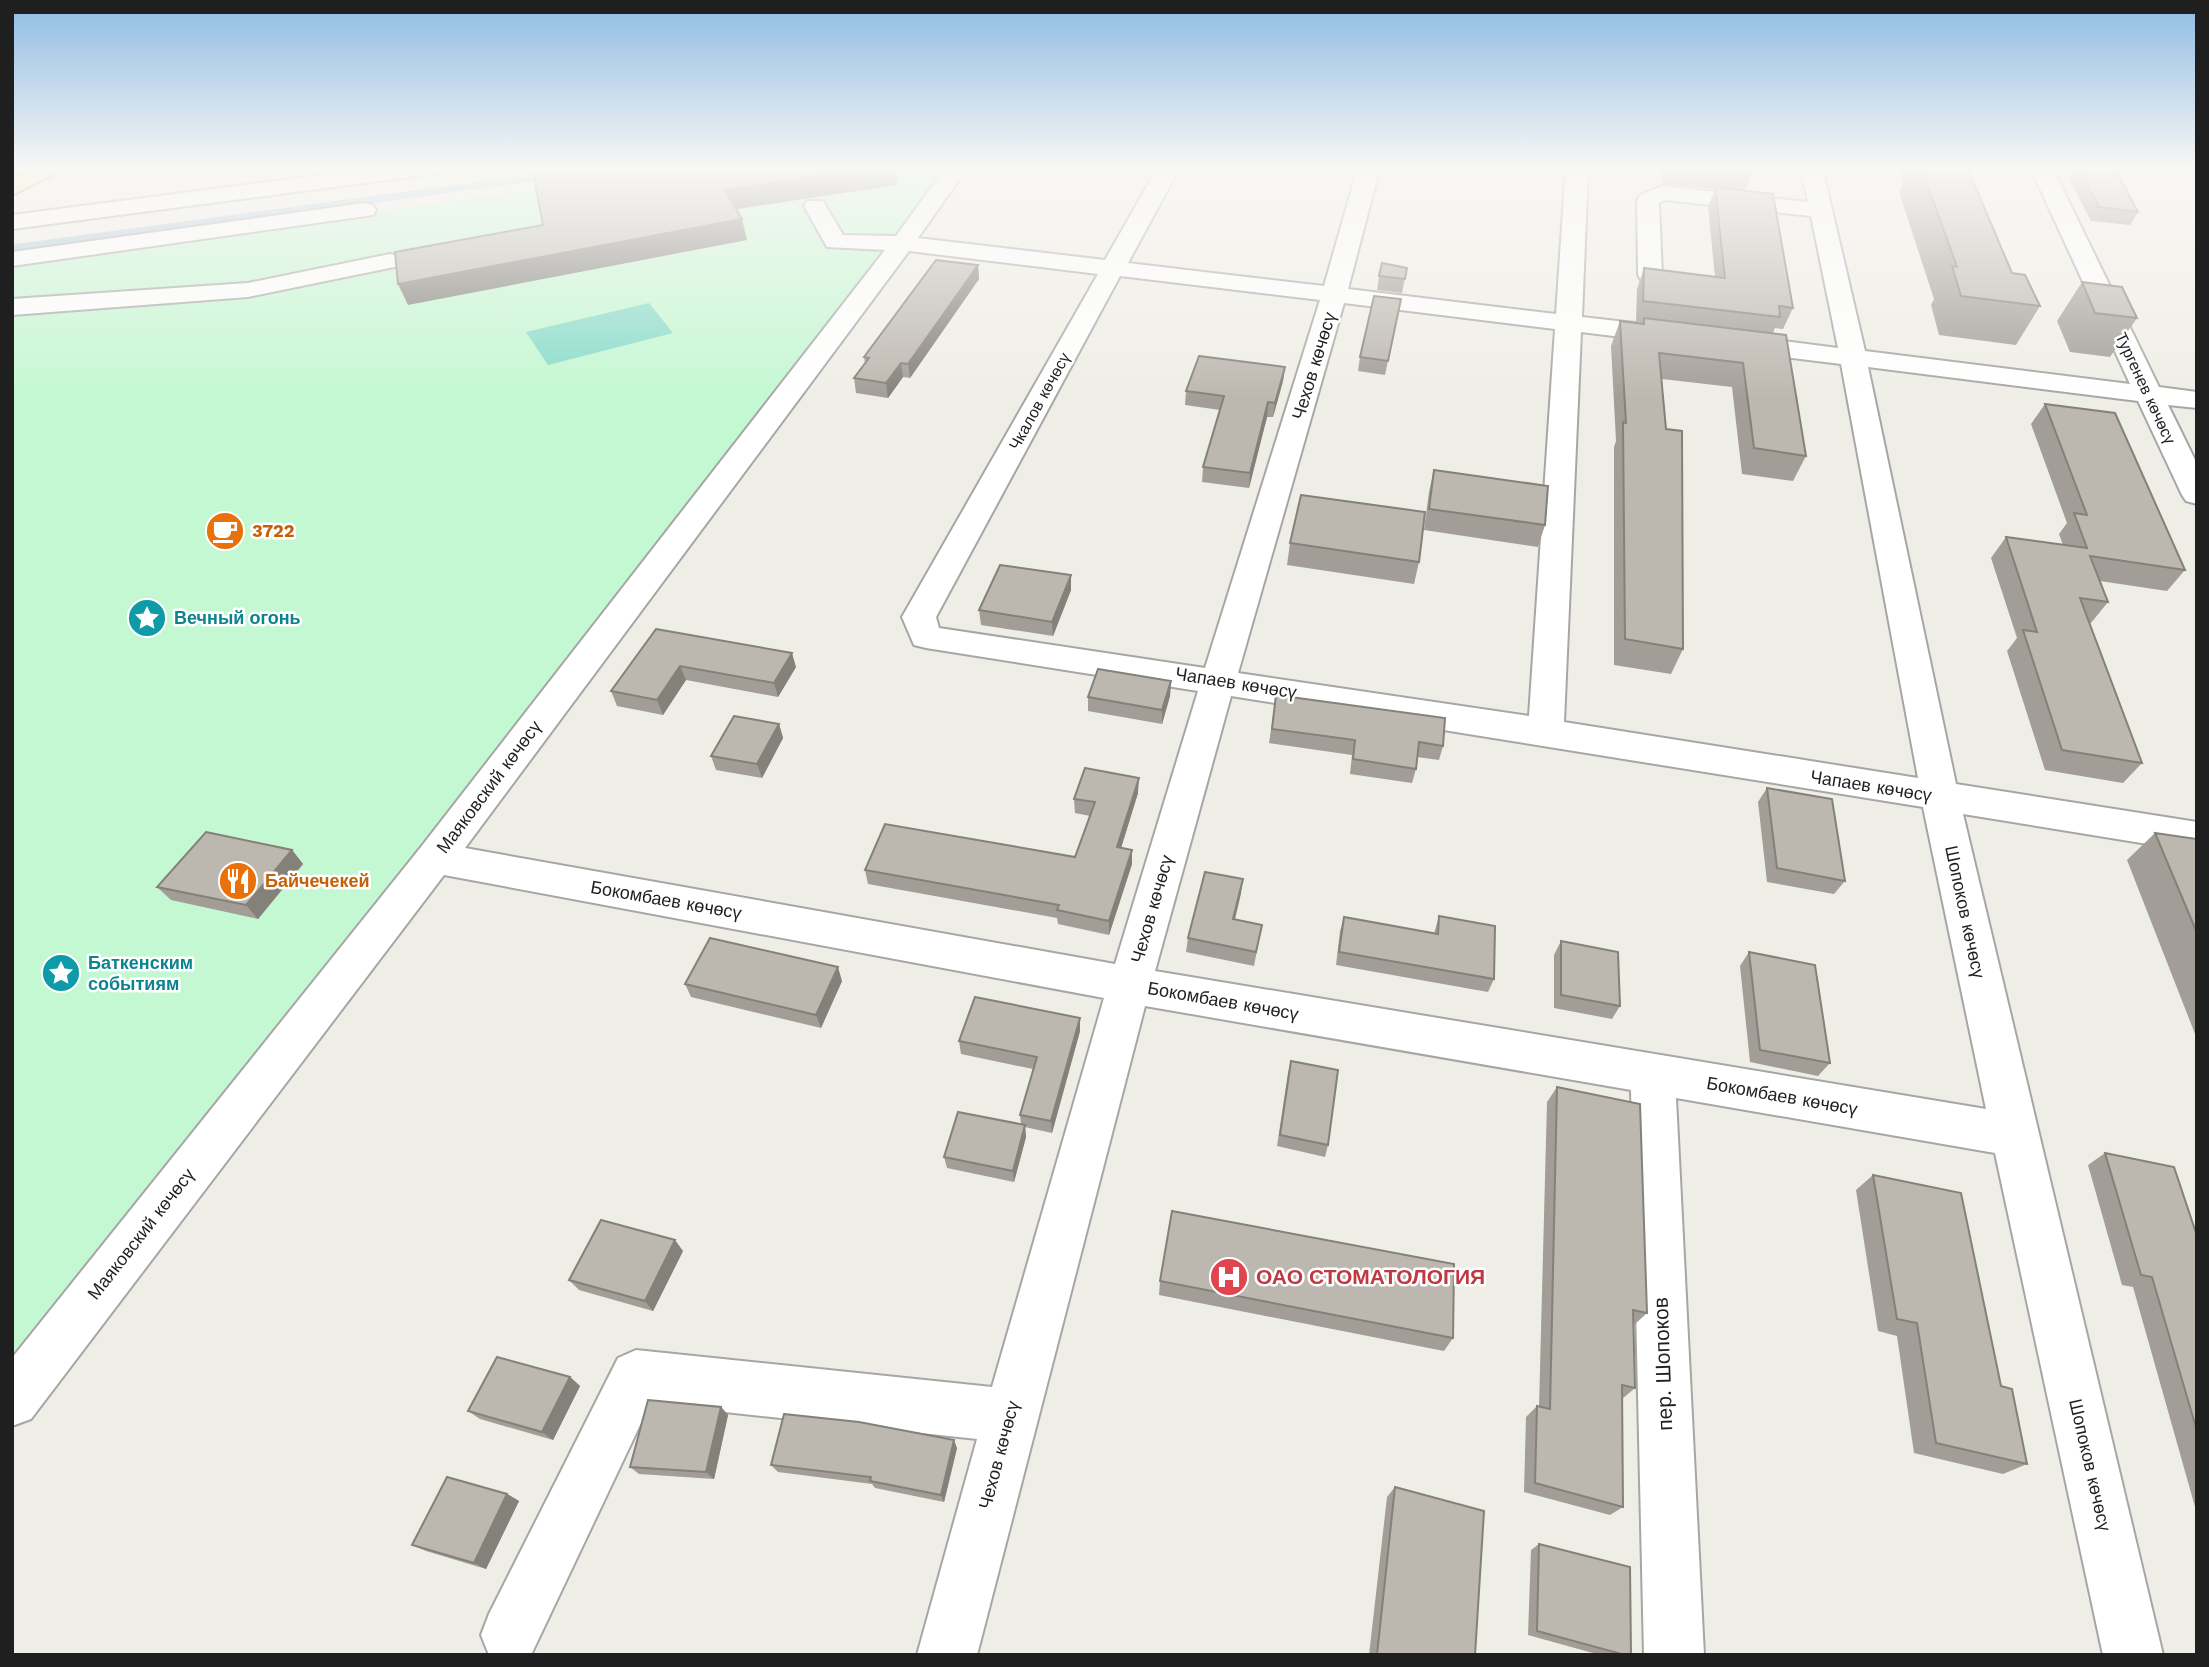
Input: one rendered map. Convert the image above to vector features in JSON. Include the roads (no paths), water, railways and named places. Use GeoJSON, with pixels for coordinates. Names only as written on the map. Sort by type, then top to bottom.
{"type":"FeatureCollection","features":[{"type":"Feature","properties":{"kind":"street"},"geometry":{"type":"LineString","coordinates":[[12,259],[114,245]]}},
{"type":"Feature","properties":{"kind":"street","name":"Маяковский көчөсү"},"geometry":{"type":"LineString","coordinates":[[12,1400],[435,858],[902,245]]}},
{"type":"Feature","properties":{"kind":"street"},"geometry":{"type":"LineString","coordinates":[[917,245],[1691,337]]}},
{"type":"Feature","properties":{"kind":"street","name":"Чкалов көчөсү"},"geometry":{"type":"LineString","coordinates":[[926,637],[919,617],[1126,245]]}},
{"type":"Feature","properties":{"kind":"street","name":"Чехов көчөсү"},"geometry":{"type":"LineString","coordinates":[[947,1655],[1010,1416],[1130,985],[1218,680],[1336,296],[1349,245]]}},
{"type":"Feature","properties":{"kind":"street"},"geometry":{"type":"LineString","coordinates":[[1546,732],[1573,245]]}},
{"type":"Feature","properties":{"kind":"street"},"geometry":{"type":"LineString","coordinates":[[1649,245],[1650,275]]}},
{"type":"Feature","properties":{"kind":"street","name":"Шопоков көчөсү"},"geometry":{"type":"LineString","coordinates":[[1829,245],[1854,357],[1941,797],[2014,1135],[2133,1655]]}},
{"type":"Feature","properties":{"kind":"street","name":"Тургенев көчөсү"},"geometry":{"type":"LineString","coordinates":[[2078,245],[2197,495]]}},
{"type":"Feature","properties":{"kind":"street"},"geometry":{"type":"LineString","coordinates":[[12,307],[248,290],[390,261]]}},
{"type":"Feature","properties":{"kind":"street"},"geometry":{"type":"LineString","coordinates":[[1718,341],[2197,400]]}},
{"type":"Feature","properties":{"kind":"street","name":"Чапаев көчөсү"},"geometry":{"type":"LineString","coordinates":[[926,637],[1218,680],[2197,837]]}},
{"type":"Feature","properties":{"kind":"street","name":"Бокомбаев көчөсү"},"geometry":{"type":"LineString","coordinates":[[435,858],[1130,985],[2014,1135]]}},
{"type":"Feature","properties":{"kind":"street","name":"пер. Шопоков"},"geometry":{"type":"LineString","coordinates":[[1653,1074],[1674,1655]]}},
{"type":"Feature","properties":{"kind":"street"},"geometry":{"type":"LineString","coordinates":[[510,1635],[636,1376],[1010,1416]]}},
{"type":"Feature","properties":{"kind":"waterway"},"geometry":{"type":"LineString","coordinates":[[12,248],[36,245]]}},
{"type":"Feature","properties":{"kind":"place","name":"3722"},"geometry":{"type":"Point","coordinates":[225,531]}},
{"type":"Feature","properties":{"kind":"place","name":"Вечный огонь"},"geometry":{"type":"Point","coordinates":[147,618]}},
{"type":"Feature","properties":{"kind":"place","name":"Байчечекей"},"geometry":{"type":"Point","coordinates":[238,881]}},
{"type":"Feature","properties":{"kind":"place","name":"Баткенским событиям"},"geometry":{"type":"Point","coordinates":[61,973]}},
{"type":"Feature","properties":{"kind":"place","name":"ОАО СТОМАТОЛОГИЯ"},"geometry":{"type":"Point","coordinates":[1229,1277]}}]}
